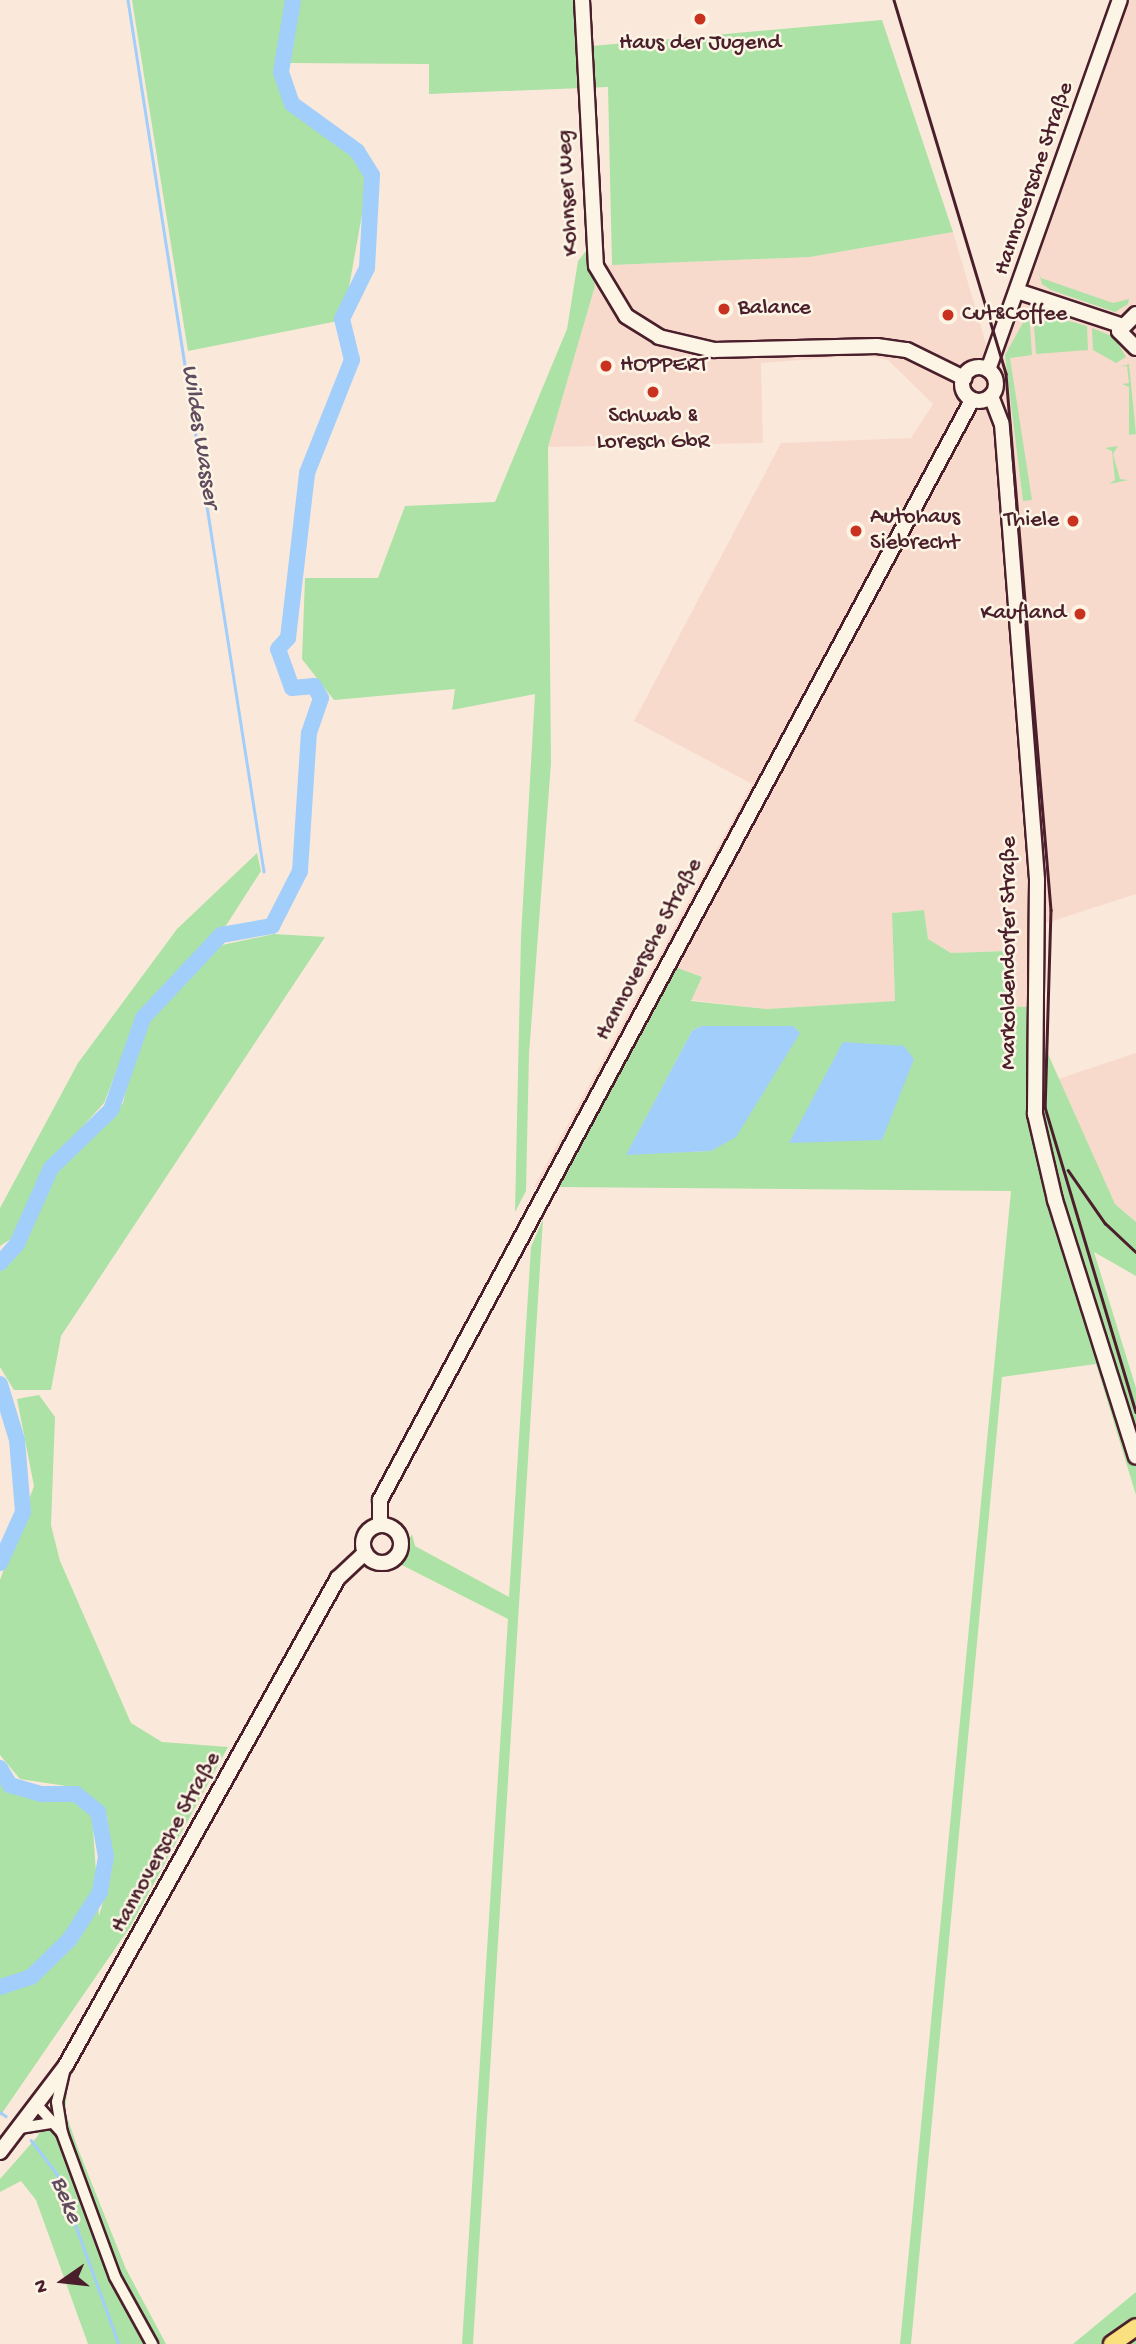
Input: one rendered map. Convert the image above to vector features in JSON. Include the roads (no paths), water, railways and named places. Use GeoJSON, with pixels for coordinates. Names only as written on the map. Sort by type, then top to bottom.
{"type":"FeatureCollection","features":[{"type":"Feature","properties":{"kind":"main road","name":"Kohnser Weg"},"geometry":{"type":"LineString","coordinates":[[582,0],[592,238],[602,281],[626,316],[659,337],[714,350],[877,346],[907,350],[964,378]]}},
{"type":"Feature","properties":{"kind":"main road","name":"Hannoversche Straße"},"geometry":{"type":"LineString","coordinates":[[988,370],[1020,292],[1120,0]]}},
{"type":"Feature","properties":{"kind":"main road"},"geometry":{"type":"LineString","coordinates":[[1020,292],[1120,325]]}},
{"type":"Feature","properties":{"kind":"main road"},"geometry":{"type":"LineString","coordinates":[[1120,325],[1136,314]]}},
{"type":"Feature","properties":{"kind":"main road"},"geometry":{"type":"LineString","coordinates":[[1120,325],[1123,341],[1136,348]]}},
{"type":"Feature","properties":{"kind":"main road"},"geometry":{"type":"LineString","coordinates":[[975,368],[988,370],[995,382],[991,396],[972,400],[963,391],[964,378],[975,368]]}},
{"type":"Feature","properties":{"kind":"main road","name":"Markoldendorfer Straße"},"geometry":{"type":"LineString","coordinates":[[991,396],[1002,424],[1037,880],[1035,1114],[1055,1200],[1136,1457]]}},
{"type":"Feature","properties":{"kind":"main road","name":"Hannoversche Straße"},"geometry":{"type":"LineString","coordinates":[[0,2152],[66,2065],[338,1578],[365,1553],[366,1532],[380,1525],[380,1500],[972,400]]}},
{"type":"Feature","properties":{"kind":"main road"},"geometry":{"type":"LineString","coordinates":[[365,1553],[379,1563],[399,1553],[398,1533],[380,1525]]}},
{"type":"Feature","properties":{"kind":"main road"},"geometry":{"type":"LineString","coordinates":[[1112,2344],[1136,2328]]}},
{"type":"Feature","properties":{"kind":"street"},"geometry":{"type":"LineString","coordinates":[[55,2120],[66,2065]]}},
{"type":"Feature","properties":{"kind":"street"},"geometry":{"type":"LineString","coordinates":[[37,2105],[55,2120],[62,2133],[115,2277],[152,2344]]}},
{"type":"Feature","properties":{"kind":"street"},"geometry":{"type":"LineString","coordinates":[[20,2128],[55,2120]]}},
{"type":"Feature","properties":{"kind":"water"},"geometry":{"type":"Polygon","coordinates":[[[701,1026],[793,1026],[800,1033],[736,1137],[711,1151],[626,1155],[692,1031],[701,1026]]]}},
{"type":"Feature","properties":{"kind":"water"},"geometry":{"type":"Polygon","coordinates":[[[843,1042],[904,1046],[914,1059],[882,1140],[789,1143],[843,1042]]]}},
{"type":"Feature","properties":{"kind":"waterway","name":"Wildes Wasser"},"geometry":{"type":"LineString","coordinates":[[128,0],[264,871]]}},
{"type":"Feature","properties":{"kind":"waterway"},"geometry":{"type":"LineString","coordinates":[[0,1263],[17,1244],[51,1168],[111,1110],[143,1018],[221,935],[272,926],[300,871],[309,733],[321,698],[314,686],[292,688],[278,649],[288,638],[307,473],[352,360],[342,319],[367,268],[372,175],[357,151],[292,104],[281,72],[293,0]]}},
{"type":"Feature","properties":{"kind":"waterway"},"geometry":{"type":"LineString","coordinates":[[0,1384],[17,1440],[23,1512],[0,1563]]}},
{"type":"Feature","properties":{"kind":"waterway"},"geometry":{"type":"LineString","coordinates":[[0,1768],[10,1785],[41,1794],[76,1794],[98,1812],[106,1857],[100,1892],[70,1939],[31,1977],[0,1987]]}},
{"type":"Feature","properties":{"kind":"waterway","name":"Beke"},"geometry":{"type":"LineString","coordinates":[[0,2112],[6,2116]]}},
{"type":"Feature","properties":{"kind":"waterway","name":"Beke"},"geometry":{"type":"LineString","coordinates":[[31,2140],[57,2174],[119,2344]]}},
{"type":"Feature","properties":{"kind":"railway"},"geometry":{"type":"LineString","coordinates":[[894,0],[1006,374],[1051,910],[1045,1107],[1136,1412]]}},
{"type":"Feature","properties":{"kind":"railway"},"geometry":{"type":"LineString","coordinates":[[1068,1170],[1105,1223],[1136,1252]]}},
{"type":"Feature","properties":{"kind":"place","name":"Haus der Jugend"},"geometry":{"type":"Point","coordinates":[700,19]}},
{"type":"Feature","properties":{"kind":"place","name":"Balance"},"geometry":{"type":"Point","coordinates":[724,309]}},
{"type":"Feature","properties":{"kind":"place","name":"Cut&Coffee"},"geometry":{"type":"Point","coordinates":[948,315]}},
{"type":"Feature","properties":{"kind":"place","name":"HOPPERT"},"geometry":{"type":"Point","coordinates":[606,366]}},
{"type":"Feature","properties":{"kind":"place","name":"Schwab & Loresch GbR"},"geometry":{"type":"Point","coordinates":[653,392]}},
{"type":"Feature","properties":{"kind":"place","name":"Thiele"},"geometry":{"type":"Point","coordinates":[1073,521]}},
{"type":"Feature","properties":{"kind":"place","name":"Autohaus Siebrecht"},"geometry":{"type":"Point","coordinates":[856,531]}},
{"type":"Feature","properties":{"kind":"place","name":"Kaufland"},"geometry":{"type":"Point","coordinates":[1080,614]}}]}
